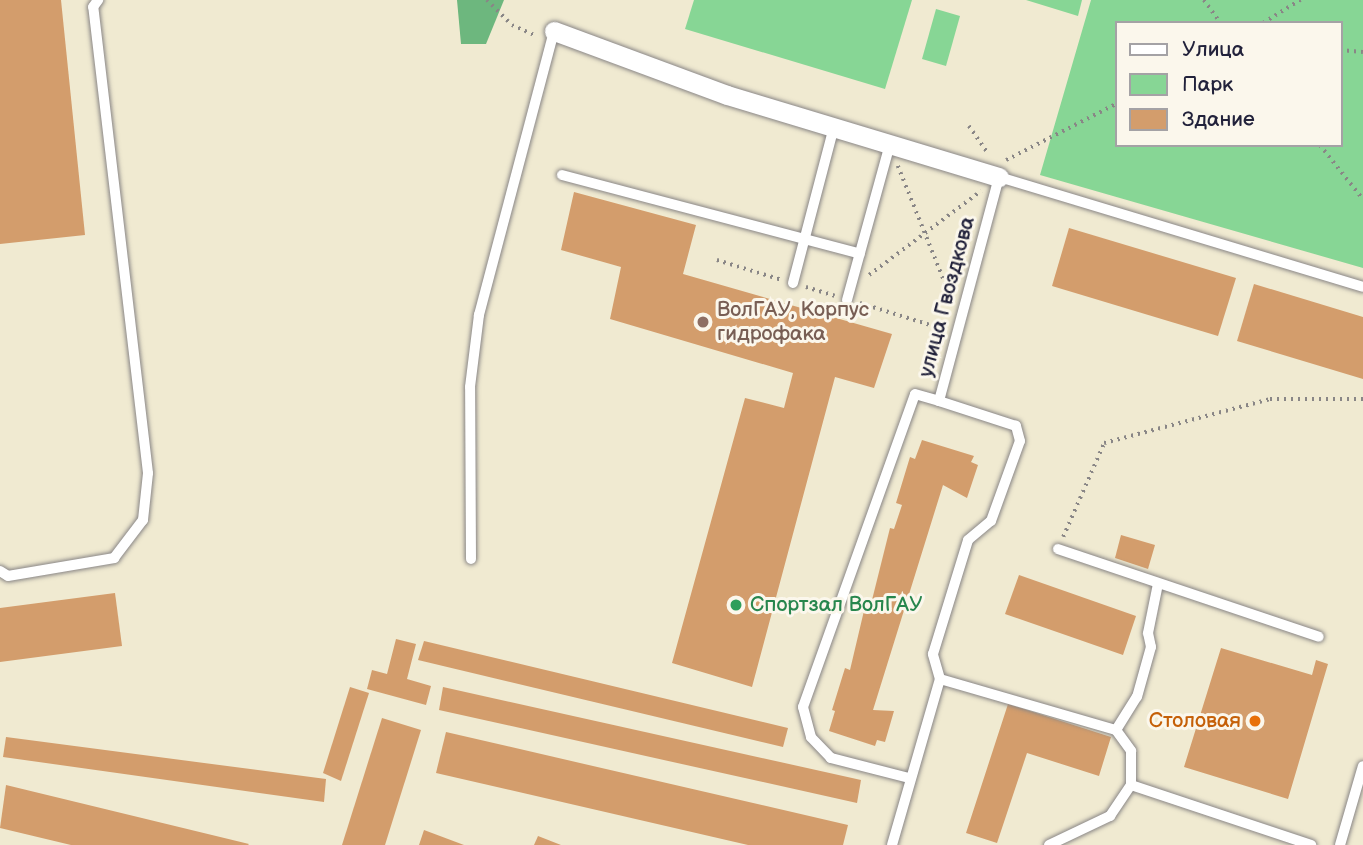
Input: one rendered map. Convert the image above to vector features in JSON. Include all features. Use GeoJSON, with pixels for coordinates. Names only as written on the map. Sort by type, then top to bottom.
{"type":"FeatureCollection","features":[{"type":"Feature","properties":{"kind":"street"},"geometry":{"type":"LineString","coordinates":[[553,37],[727,95],[890,144],[999,171]]}},
{"type":"Feature","properties":{"kind":"lane"},"geometry":{"type":"LineString","coordinates":[[0,571],[8,576],[114,558],[143,520],[148,473],[93,7],[98,0]]}},
{"type":"Feature","properties":{"kind":"lane"},"geometry":{"type":"LineString","coordinates":[[471,559],[470,387],[479,315],[553,37]]}},
{"type":"Feature","properties":{"kind":"lane"},"geometry":{"type":"LineString","coordinates":[[793,284],[834,127]]}},
{"type":"Feature","properties":{"kind":"lane"},"geometry":{"type":"LineString","coordinates":[[848,294],[890,144]]}},
{"type":"Feature","properties":{"kind":"lane"},"geometry":{"type":"LineString","coordinates":[[999,171],[1363,287]]}},
{"type":"Feature","properties":{"kind":"lane","name":"улица Гвоздкова"},"geometry":{"type":"LineString","coordinates":[[892,845],[909,778],[940,679],[933,654],[968,540],[990,521],[1020,441],[1016,426],[939,401],[999,171]]}},
{"type":"Feature","properties":{"kind":"lane"},"geometry":{"type":"LineString","coordinates":[[562,176],[860,254]]}},
{"type":"Feature","properties":{"kind":"lane"},"geometry":{"type":"LineString","coordinates":[[909,778],[831,758],[811,737],[803,707],[915,394],[939,401]]}},
{"type":"Feature","properties":{"kind":"lane"},"geometry":{"type":"LineString","coordinates":[[1058,549],[1319,637]]}},
{"type":"Feature","properties":{"kind":"lane"},"geometry":{"type":"LineString","coordinates":[[1116,730],[1137,697],[1151,647],[1148,633],[1158,584]]}},
{"type":"Feature","properties":{"kind":"lane"},"geometry":{"type":"LineString","coordinates":[[940,679],[1116,730],[1131,751],[1131,785],[1110,816],[1049,845]]}},
{"type":"Feature","properties":{"kind":"lane"},"geometry":{"type":"LineString","coordinates":[[1340,845],[1363,766]]}},
{"type":"Feature","properties":{"kind":"lane"},"geometry":{"type":"LineString","coordinates":[[1131,785],[1311,845]]}},
{"type":"Feature","properties":{"kind":"path"},"geometry":{"type":"LineString","coordinates":[[487,0],[512,25],[553,37]]}},
{"type":"Feature","properties":{"kind":"path"},"geometry":{"type":"LineString","coordinates":[[1204,0],[1221,21]]}},
{"type":"Feature","properties":{"kind":"path"},"geometry":{"type":"LineString","coordinates":[[1267,21],[1300,0]]}},
{"type":"Feature","properties":{"kind":"path"},"geometry":{"type":"LineString","coordinates":[[1342,50],[1363,52]]}},
{"type":"Feature","properties":{"kind":"path"},"geometry":{"type":"LineString","coordinates":[[848,294],[999,171],[1114,105]]}},
{"type":"Feature","properties":{"kind":"path"},"geometry":{"type":"LineString","coordinates":[[890,144],[961,322]]}},
{"type":"Feature","properties":{"kind":"path"},"geometry":{"type":"LineString","coordinates":[[1322,147],[1363,199]]}},
{"type":"Feature","properties":{"kind":"path"},"geometry":{"type":"LineString","coordinates":[[1058,549],[1104,443],[1270,400],[1363,400]]}},
{"type":"Feature","properties":{"kind":"green space"},"geometry":{"type":"Polygon","coordinates":[[[457,0],[504,0],[486,44],[461,44],[457,0]]]}},
{"type":"Feature","properties":{"kind":"green space"},"geometry":{"type":"Polygon","coordinates":[[[694,0],[912,0],[885,89],[685,29],[694,0]]]}},
{"type":"Feature","properties":{"kind":"green space"},"geometry":{"type":"Polygon","coordinates":[[[1026,0],[1082,0],[1078,16],[1026,0]]]}},
{"type":"Feature","properties":{"kind":"green space"},"geometry":{"type":"Polygon","coordinates":[[[1091,0],[1363,0],[1363,268],[1040,175],[1091,0]]]}},
{"type":"Feature","properties":{"kind":"green space"},"geometry":{"type":"Polygon","coordinates":[[[936,9],[960,16],[946,66],[922,59],[936,9]]]}},
{"type":"Feature","properties":{"kind":"building"},"geometry":{"type":"Polygon","coordinates":[[[0,0],[61,0],[85,235],[0,244],[0,0]]]}},
{"type":"Feature","properties":{"kind":"building"},"geometry":{"type":"Polygon","coordinates":[[[574,192],[696,225],[683,274],[892,334],[874,388],[835,377],[752,687],[672,663],[745,398],[784,408],[793,373],[610,319],[621,267],[561,250],[574,192]]]}},
{"type":"Feature","properties":{"kind":"building"},"geometry":{"type":"Polygon","coordinates":[[[1069,228],[1236,278],[1218,336],[1052,286],[1069,228]]]}},
{"type":"Feature","properties":{"kind":"building"},"geometry":{"type":"Polygon","coordinates":[[[1254,284],[1363,317],[1363,379],[1237,341],[1254,284]]]}},
{"type":"Feature","properties":{"kind":"building"},"geometry":{"type":"Polygon","coordinates":[[[922,440],[974,456],[971,462],[978,465],[967,498],[943,485],[873,710],[894,711],[885,742],[877,740],[875,746],[829,731],[835,711],[832,710],[845,668],[850,670],[867,598],[872,600],[890,528],[894,529],[902,505],[896,503],[910,457],[915,459],[922,440]]]}},
{"type":"Feature","properties":{"kind":"building"},"geometry":{"type":"Polygon","coordinates":[[[1121,535],[1155,545],[1148,569],[1115,558],[1121,535]]]}},
{"type":"Feature","properties":{"kind":"building"},"geometry":{"type":"Polygon","coordinates":[[[1019,575],[1136,616],[1123,655],[1005,614],[1019,575]]]}},
{"type":"Feature","properties":{"kind":"building"},"geometry":{"type":"Polygon","coordinates":[[[115,593],[122,646],[0,662],[0,608],[115,593]]]}},
{"type":"Feature","properties":{"kind":"building"},"geometry":{"type":"Polygon","coordinates":[[[396,639],[416,644],[407,679],[431,686],[426,705],[367,689],[372,670],[387,674],[396,639]]]}},
{"type":"Feature","properties":{"kind":"building"},"geometry":{"type":"Polygon","coordinates":[[[424,641],[788,728],[783,747],[418,660],[424,641]]]}},
{"type":"Feature","properties":{"kind":"building","name":"Столовая"},"geometry":{"type":"Polygon","coordinates":[[[1221,648],[1312,675],[1316,660],[1328,664],[1288,799],[1184,767],[1221,648]]]}},
{"type":"Feature","properties":{"kind":"building"},"geometry":{"type":"Polygon","coordinates":[[[350,687],[369,693],[341,781],[323,773],[350,687]]]}},
{"type":"Feature","properties":{"kind":"building"},"geometry":{"type":"Polygon","coordinates":[[[443,687],[861,780],[857,803],[439,710],[443,687]]]}},
{"type":"Feature","properties":{"kind":"building"},"geometry":{"type":"Polygon","coordinates":[[[1008,704],[1111,737],[1099,776],[1027,753],[997,843],[966,833],[1008,704]]]}},
{"type":"Feature","properties":{"kind":"building"},"geometry":{"type":"Polygon","coordinates":[[[382,718],[421,730],[385,845],[342,845],[382,718]]]}},
{"type":"Feature","properties":{"kind":"building"},"geometry":{"type":"Polygon","coordinates":[[[446,732],[848,825],[843,845],[748,845],[436,773],[446,732]]]}},
{"type":"Feature","properties":{"kind":"building"},"geometry":{"type":"Polygon","coordinates":[[[6,737],[326,779],[324,802],[3,757],[6,737]]]}},
{"type":"Feature","properties":{"kind":"building"},"geometry":{"type":"Polygon","coordinates":[[[6,785],[249,844],[71,845],[0,828],[6,785]]]}},
{"type":"Feature","properties":{"kind":"building"},"geometry":{"type":"Polygon","coordinates":[[[424,830],[464,845],[419,845],[424,830]]]}},
{"type":"Feature","properties":{"kind":"building"},"geometry":{"type":"Polygon","coordinates":[[[538,836],[561,845],[534,845],[538,836]]]}},
{"type":"Feature","properties":{"kind":"place","name":"ВолГАУ, Корпус гидрофака"},"geometry":{"type":"Point","coordinates":[703,322]}},
{"type":"Feature","properties":{"kind":"place","name":"Спортзал ВолГАУ"},"geometry":{"type":"Point","coordinates":[736,605]}},
{"type":"Feature","properties":{"kind":"place","name":"Столовая"},"geometry":{"type":"Point","coordinates":[1255,721]}}]}
